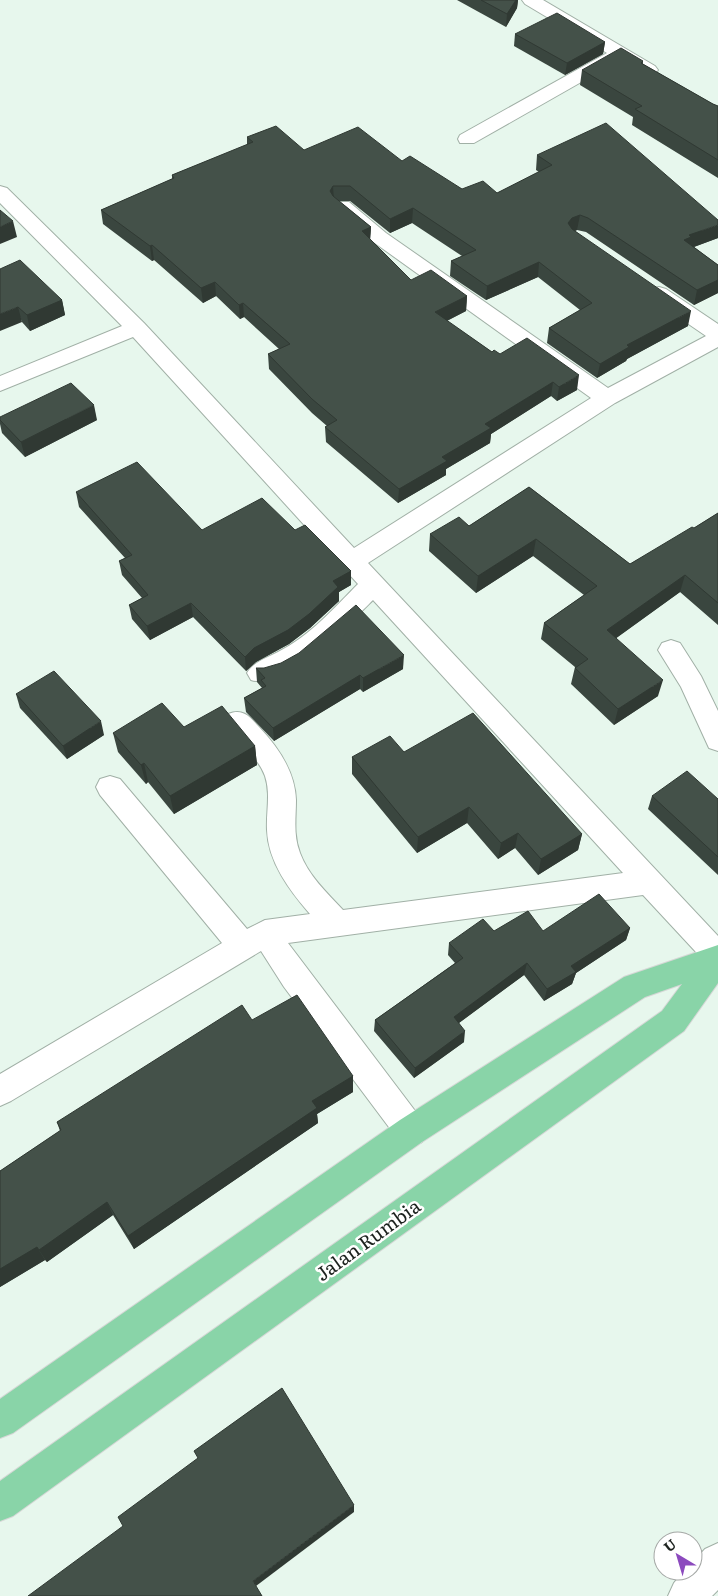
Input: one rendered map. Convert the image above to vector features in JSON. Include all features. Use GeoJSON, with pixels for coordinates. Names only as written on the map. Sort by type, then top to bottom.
{"type":"FeatureCollection","features":[{"type":"Feature","properties":{"kind":"highway"},"geometry":{"type":"LineString","coordinates":[[0,1420],[411,1131],[635,987],[718,958]]}},
{"type":"Feature","properties":{"kind":"highway","name":"Jalan Rumbia"},"geometry":{"type":"LineString","coordinates":[[0,1503],[673,1021],[718,958]]}},
{"type":"Feature","properties":{"kind":"street"},"geometry":{"type":"LineString","coordinates":[[531,0],[666,80]]}},
{"type":"Feature","properties":{"kind":"street"},"geometry":{"type":"LineString","coordinates":[[467,139],[621,53]]}},
{"type":"Feature","properties":{"kind":"street"},"geometry":{"type":"LineString","coordinates":[[2,198],[136,328],[351,562],[651,882],[718,958]]}},
{"type":"Feature","properties":{"kind":"street"},"geometry":{"type":"LineString","coordinates":[[342,206],[379,237],[607,398]]}},
{"type":"Feature","properties":{"kind":"street"},"geometry":{"type":"LineString","coordinates":[[644,283],[718,334]]}},
{"type":"Feature","properties":{"kind":"street"},"geometry":{"type":"LineString","coordinates":[[0,384],[136,328]]}},
{"type":"Feature","properties":{"kind":"street"},"geometry":{"type":"LineString","coordinates":[[351,562],[607,398],[718,338]]}},
{"type":"Feature","properties":{"kind":"street"},"geometry":{"type":"LineString","coordinates":[[260,672],[293,656],[322,636],[373,585]]}},
{"type":"Feature","properties":{"kind":"street"},"geometry":{"type":"LineString","coordinates":[[671,650],[692,683],[718,740]]}},
{"type":"Feature","properties":{"kind":"street"},"geometry":{"type":"LineString","coordinates":[[237,721],[272,763],[280,780],[283,797],[280,819],[282,841],[293,869],[315,900],[337,923]]}},
{"type":"Feature","properties":{"kind":"street"},"geometry":{"type":"LineString","coordinates":[[110,787],[254,939],[295,978],[411,1131]]}},
{"type":"Feature","properties":{"kind":"street"},"geometry":{"type":"LineString","coordinates":[[0,1090],[254,939],[337,923],[651,882]]}},
{"type":"Feature","properties":{"kind":"street"},"geometry":{"type":"LineString","coordinates":[[688,1596],[718,1562]]}},
{"type":"Feature","properties":{"kind":"building"},"geometry":{"type":"Polygon","coordinates":[[[481,0],[516,0],[507,14],[481,0]]]}},
{"type":"Feature","properties":{"kind":"building"},"geometry":{"type":"Polygon","coordinates":[[[557,13],[605,42],[567,63],[515,34],[557,13]]]}},
{"type":"Feature","properties":{"kind":"building"},"geometry":{"type":"Polygon","coordinates":[[[621,48],[643,61],[641,63],[718,106],[718,160],[635,109],[642,106],[582,70],[621,48]]]}},
{"type":"Feature","properties":{"kind":"building"},"geometry":{"type":"Polygon","coordinates":[[[606,123],[718,220],[718,225],[689,235],[691,237],[684,240],[718,265],[718,280],[697,290],[588,218],[580,215],[572,218],[568,223],[572,229],[691,311],[627,345],[629,347],[600,364],[549,328],[592,303],[539,262],[487,286],[451,261],[476,250],[413,208],[390,219],[350,186],[333,186],[330,191],[333,196],[371,227],[362,231],[411,280],[431,270],[467,296],[435,312],[492,352],[494,350],[500,354],[527,338],[579,375],[559,387],[553,382],[485,424],[491,428],[442,457],[447,461],[399,489],[325,427],[337,420],[312,399],[268,354],[290,344],[243,303],[239,305],[215,282],[201,288],[152,245],[150,246],[101,210],[174,178],[172,175],[253,142],[247,137],[276,126],[304,150],[358,127],[402,161],[410,156],[462,189],[483,181],[497,193],[552,165],[537,155],[606,123]]]}},
{"type":"Feature","properties":{"kind":"building"},"geometry":{"type":"Polygon","coordinates":[[[0,210],[13,221],[0,227],[0,210]]]}},
{"type":"Feature","properties":{"kind":"building"},"geometry":{"type":"Polygon","coordinates":[[[20,260],[62,300],[27,315],[18,307],[0,314],[0,269],[20,260]]]}},
{"type":"Feature","properties":{"kind":"building"},"geometry":{"type":"Polygon","coordinates":[[[71,383],[94,405],[21,442],[0,420],[0,417],[71,383]]]}},
{"type":"Feature","properties":{"kind":"building"},"geometry":{"type":"Polygon","coordinates":[[[137,462],[202,530],[262,498],[295,530],[305,525],[351,571],[333,581],[338,587],[309,614],[288,630],[254,648],[245,657],[191,603],[147,626],[129,605],[148,595],[119,561],[132,555],[76,492],[137,462]]]}},
{"type":"Feature","properties":{"kind":"building"},"geometry":{"type":"Polygon","coordinates":[[[529,487],[630,564],[718,513],[718,603],[685,575],[607,630],[663,680],[618,709],[575,668],[588,659],[544,623],[597,586],[536,539],[478,576],[430,534],[459,517],[469,526],[529,487]]]}},
{"type":"Feature","properties":{"kind":"building"},"geometry":{"type":"Polygon","coordinates":[[[356,605],[404,655],[363,678],[360,675],[273,728],[244,698],[266,686],[261,680],[265,678],[256,668],[264,668],[281,663],[299,653],[356,605]]]}},
{"type":"Feature","properties":{"kind":"building"},"geometry":{"type":"Polygon","coordinates":[[[54,671],[101,721],[63,746],[16,694],[54,671]]]}},
{"type":"Feature","properties":{"kind":"building"},"geometry":{"type":"Polygon","coordinates":[[[162,703],[184,727],[222,706],[255,746],[170,796],[144,763],[141,765],[113,733],[162,703]]]}},
{"type":"Feature","properties":{"kind":"building"},"geometry":{"type":"Polygon","coordinates":[[[473,713],[582,834],[541,859],[518,833],[501,843],[469,807],[418,837],[352,757],[390,736],[404,752],[473,713]]]}},
{"type":"Feature","properties":{"kind":"building"},"geometry":{"type":"Polygon","coordinates":[[[687,771],[718,799],[718,857],[652,796],[687,771]]]}},
{"type":"Feature","properties":{"kind":"building"},"geometry":{"type":"Polygon","coordinates":[[[599,894],[630,928],[571,966],[576,972],[547,989],[527,963],[454,1017],[465,1031],[415,1068],[375,1020],[463,958],[449,943],[483,919],[494,931],[528,911],[543,931],[599,894]]]}},
{"type":"Feature","properties":{"kind":"building"},"geometry":{"type":"Polygon","coordinates":[[[297,995],[353,1076],[312,1101],[317,1108],[128,1236],[107,1202],[39,1250],[37,1247],[0,1269],[0,1171],[61,1130],[57,1122],[242,1005],[252,1020],[297,995]]]}},
{"type":"Feature","properties":{"kind":"building"},"geometry":{"type":"Polygon","coordinates":[[[282,1388],[354,1505],[253,1581],[262,1596],[28,1596],[123,1526],[118,1517],[198,1458],[194,1451],[282,1388]]]}}]}
